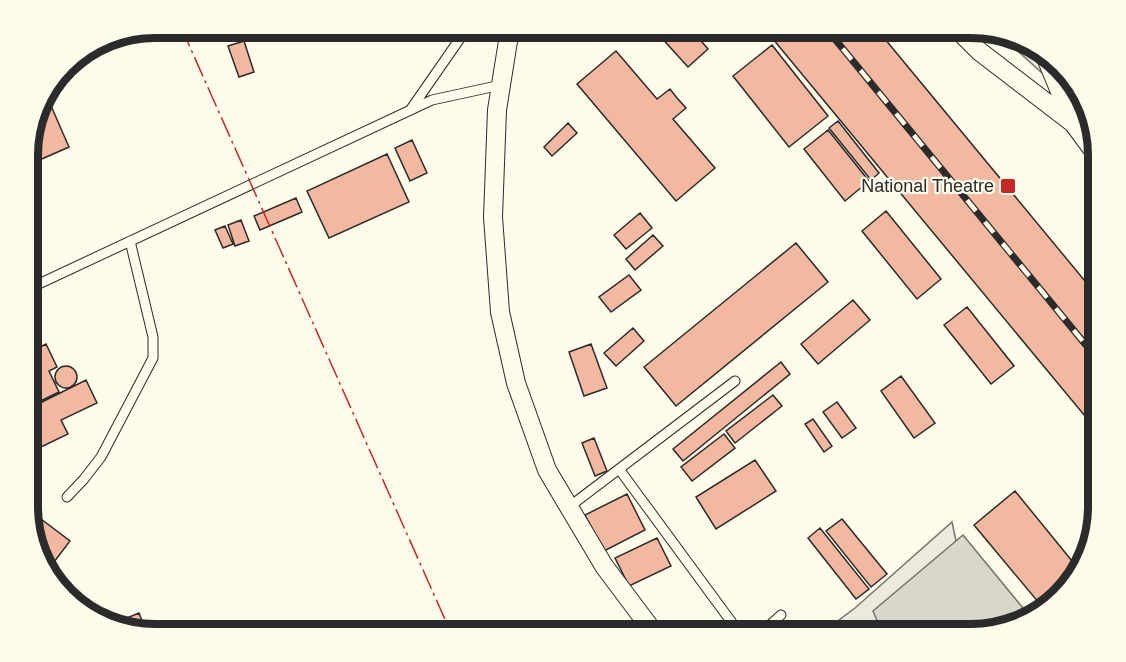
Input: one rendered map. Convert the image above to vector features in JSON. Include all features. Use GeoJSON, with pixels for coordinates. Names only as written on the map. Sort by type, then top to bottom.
{"type":"FeatureCollection","features":[{"type":"Feature","properties":{"kind":"street"},"geometry":{"type":"LineString","coordinates":[[509,38],[497,110],[494,217],[500,312],[516,383],[547,470],[604,566],[648,624]]}},
{"type":"Feature","properties":{"kind":"street"},"geometry":{"type":"LineString","coordinates":[[967,38],[979,51],[1073,123],[1087,140]]}},
{"type":"Feature","properties":{"kind":"street"},"geometry":{"type":"LineString","coordinates":[[1051,69],[1073,123]]}},
{"type":"Feature","properties":{"kind":"lane"},"geometry":{"type":"LineString","coordinates":[[411,110],[460,38]]}},
{"type":"Feature","properties":{"kind":"lane"},"geometry":{"type":"LineString","coordinates":[[38,283],[432,100],[501,85]]}},
{"type":"Feature","properties":{"kind":"lane"},"geometry":{"type":"LineString","coordinates":[[66,497],[101,457],[153,358],[153,337],[130,241]]}},
{"type":"Feature","properties":{"kind":"lane"},"geometry":{"type":"LineString","coordinates":[[569,507],[735,381]]}},
{"type":"Feature","properties":{"kind":"lane"},"geometry":{"type":"LineString","coordinates":[[619,469],[733,624]]}},
{"type":"Feature","properties":{"kind":"lane"},"geometry":{"type":"LineString","coordinates":[[771,624],[781,615]]}},
{"type":"Feature","properties":{"kind":"shaded area"},"geometry":{"type":"Polygon","coordinates":[[[1011,45],[1043,62],[1064,83],[1077,105],[1011,45]]]}},
{"type":"Feature","properties":{"kind":"shaded area"},"geometry":{"type":"Polygon","coordinates":[[[952,522],[974,624],[834,624],[855,608],[952,522]]]}},
{"type":"Feature","properties":{"kind":"shaded area"},"geometry":{"type":"Polygon","coordinates":[[[963,535],[1025,611],[1009,618],[979,624],[878,624],[873,611],[963,535]]]}},
{"type":"Feature","properties":{"kind":"building"},"geometry":{"type":"Polygon","coordinates":[[[662,38],[698,38],[708,49],[688,67],[662,38]]]}},
{"type":"Feature","properties":{"kind":"building"},"geometry":{"type":"Polygon","coordinates":[[[772,38],[884,38],[1088,285],[1088,420],[772,38]]]}},
{"type":"Feature","properties":{"kind":"building"},"geometry":{"type":"Polygon","coordinates":[[[244,41],[254,72],[239,77],[228,46],[244,41]]]}},
{"type":"Feature","properties":{"kind":"building"},"geometry":{"type":"Polygon","coordinates":[[[772,45],[828,116],[789,147],[733,76],[772,45]]]}},
{"type":"Feature","properties":{"kind":"building"},"geometry":{"type":"Polygon","coordinates":[[[616,51],[657,99],[670,89],[686,108],[673,119],[715,168],[676,201],[577,84],[616,51]]]}},
{"type":"Feature","properties":{"kind":"building"},"geometry":{"type":"Polygon","coordinates":[[[50,103],[69,147],[38,161],[42,125],[50,103]]]}},
{"type":"Feature","properties":{"kind":"building"},"geometry":{"type":"Polygon","coordinates":[[[838,121],[879,173],[871,180],[829,128],[838,121]]]}},
{"type":"Feature","properties":{"kind":"building"},"geometry":{"type":"Polygon","coordinates":[[[568,123],[577,133],[552,156],[544,147],[568,123]]]}},
{"type":"Feature","properties":{"kind":"building"},"geometry":{"type":"Polygon","coordinates":[[[828,130],[869,181],[845,201],[804,149],[828,130]]]}},
{"type":"Feature","properties":{"kind":"building"},"geometry":{"type":"Polygon","coordinates":[[[412,140],[427,173],[410,181],[395,148],[412,140]]]}},
{"type":"Feature","properties":{"kind":"building"},"geometry":{"type":"Polygon","coordinates":[[[387,154],[409,202],[329,238],[307,191],[387,154]]]}},
{"type":"Feature","properties":{"kind":"building"},"geometry":{"type":"Polygon","coordinates":[[[296,198],[302,212],[260,230],[254,216],[296,198]]]}},
{"type":"Feature","properties":{"kind":"building"},"geometry":{"type":"Polygon","coordinates":[[[886,211],[941,279],[917,299],[862,231],[886,211]]]}},
{"type":"Feature","properties":{"kind":"building"},"geometry":{"type":"Polygon","coordinates":[[[640,213],[652,228],[626,249],[614,235],[640,213]]]}},
{"type":"Feature","properties":{"kind":"building"},"geometry":{"type":"Polygon","coordinates":[[[241,220],[249,241],[235,246],[228,225],[241,220]]]}},
{"type":"Feature","properties":{"kind":"building"},"geometry":{"type":"Polygon","coordinates":[[[225,226],[233,244],[223,248],[215,230],[225,226]]]}},
{"type":"Feature","properties":{"kind":"building"},"geometry":{"type":"Polygon","coordinates":[[[653,235],[663,246],[635,270],[626,259],[653,235]]]}},
{"type":"Feature","properties":{"kind":"building"},"geometry":{"type":"Polygon","coordinates":[[[796,243],[828,282],[676,406],[644,367],[796,243]]]}},
{"type":"Feature","properties":{"kind":"building"},"geometry":{"type":"Polygon","coordinates":[[[629,275],[641,290],[611,312],[599,297],[629,275]]]}},
{"type":"Feature","properties":{"kind":"building"},"geometry":{"type":"Polygon","coordinates":[[[853,300],[870,320],[818,364],[801,344],[853,300]]]}},
{"type":"Feature","properties":{"kind":"building"},"geometry":{"type":"Polygon","coordinates":[[[967,307],[1014,366],[991,384],[944,325],[967,307]]]}},
{"type":"Feature","properties":{"kind":"building"},"geometry":{"type":"Polygon","coordinates":[[[633,328],[644,341],[616,366],[604,353],[633,328]]]}},
{"type":"Feature","properties":{"kind":"building"},"geometry":{"type":"Polygon","coordinates":[[[46,344],[57,367],[49,371],[59,392],[38,402],[38,348],[46,344]]]}},
{"type":"Feature","properties":{"kind":"building"},"geometry":{"type":"Polygon","coordinates":[[[591,344],[607,388],[584,396],[569,352],[591,344]]]}},
{"type":"Feature","properties":{"kind":"building"},"geometry":{"type":"Polygon","coordinates":[[[781,362],[790,374],[683,461],[673,449],[781,362]]]}},
{"type":"Feature","properties":{"kind":"building"},"geometry":{"type":"Polygon","coordinates":[[[66,366],[74,369],[77,377],[74,385],[66,388],[58,385],[55,377],[58,369],[66,366]]]}},
{"type":"Feature","properties":{"kind":"building"},"geometry":{"type":"Polygon","coordinates":[[[901,376],[935,423],[914,438],[881,391],[901,376]]]}},
{"type":"Feature","properties":{"kind":"building"},"geometry":{"type":"Polygon","coordinates":[[[86,380],[97,403],[61,420],[68,434],[41,447],[38,441],[38,404],[86,380]]]}},
{"type":"Feature","properties":{"kind":"building"},"geometry":{"type":"Polygon","coordinates":[[[773,395],[782,406],[735,443],[726,431],[773,395]]]}},
{"type":"Feature","properties":{"kind":"building"},"geometry":{"type":"Polygon","coordinates":[[[837,402],[856,428],[842,438],[823,412],[837,402]]]}},
{"type":"Feature","properties":{"kind":"building"},"geometry":{"type":"Polygon","coordinates":[[[813,419],[832,446],[824,452],[805,424],[813,419]]]}},
{"type":"Feature","properties":{"kind":"building"},"geometry":{"type":"Polygon","coordinates":[[[724,434],[735,448],[692,481],[681,467],[724,434]]]}},
{"type":"Feature","properties":{"kind":"building"},"geometry":{"type":"Polygon","coordinates":[[[594,438],[607,471],[595,476],[582,443],[594,438]]]}},
{"type":"Feature","properties":{"kind":"building"},"geometry":{"type":"Polygon","coordinates":[[[755,460],[776,491],[716,529],[696,497],[755,460]]]}},
{"type":"Feature","properties":{"kind":"building"},"geometry":{"type":"Polygon","coordinates":[[[1015,491],[1074,564],[1064,579],[1039,603],[974,525],[1015,491]]]}},
{"type":"Feature","properties":{"kind":"building"},"geometry":{"type":"Polygon","coordinates":[[[627,494],[645,530],[604,551],[585,515],[627,494]]]}},
{"type":"Feature","properties":{"kind":"building"},"geometry":{"type":"Polygon","coordinates":[[[39,517],[70,541],[53,564],[44,545],[39,517]]]}},
{"type":"Feature","properties":{"kind":"building"},"geometry":{"type":"Polygon","coordinates":[[[842,519],[887,574],[871,587],[826,531],[842,519]]]}},
{"type":"Feature","properties":{"kind":"building"},"geometry":{"type":"Polygon","coordinates":[[[820,528],[869,589],[856,599],[808,538],[820,528]]]}},
{"type":"Feature","properties":{"kind":"building"},"geometry":{"type":"Polygon","coordinates":[[[657,538],[671,566],[629,586],[615,558],[657,538]]]}},
{"type":"Feature","properties":{"kind":"building"},"geometry":{"type":"Polygon","coordinates":[[[139,613],[143,623],[140,623],[123,619],[139,613]]]}},
{"type":"Feature","properties":{"kind":"railway"},"geometry":{"type":"LineString","coordinates":[[834,38],[1088,348]]}},
{"type":"Feature","properties":{"kind":"power"},"geometry":{"type":"LineString","coordinates":[[186,38],[447,624]]}},
{"type":"Feature","properties":{"kind":"place","name":"National Theatre"},"geometry":{"type":"Point","coordinates":[1008,186]}}]}
